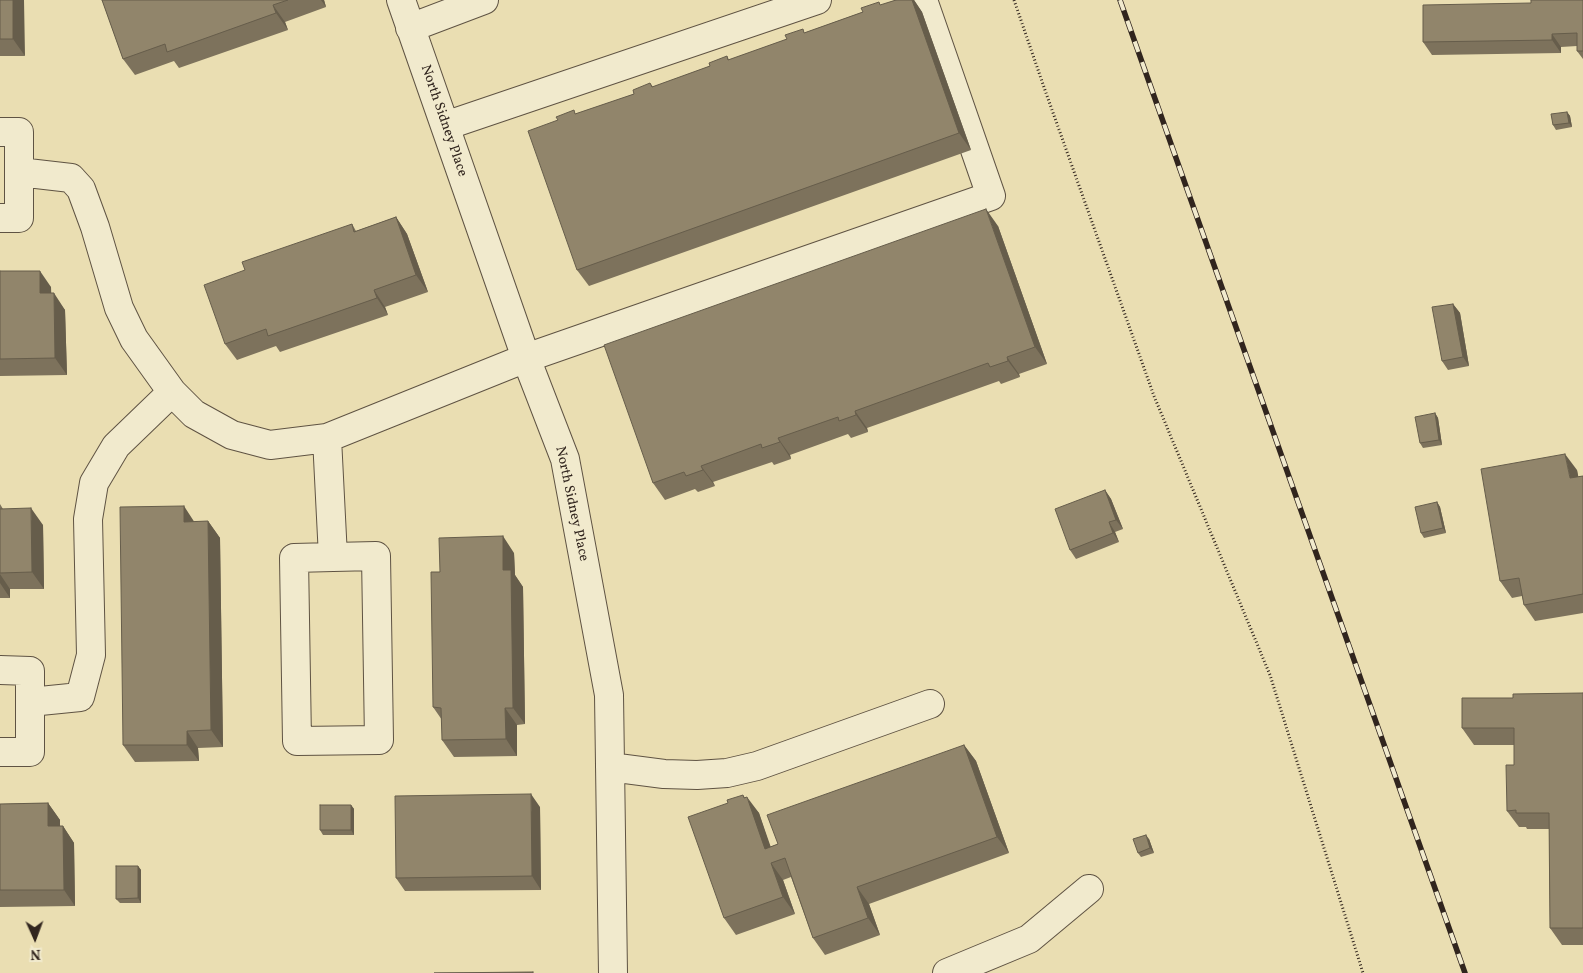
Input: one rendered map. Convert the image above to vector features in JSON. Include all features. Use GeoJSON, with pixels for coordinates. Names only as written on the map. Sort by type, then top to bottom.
{"type":"FeatureCollection","features":[{"type":"Feature","properties":{"kind":"street","name":"North Sidney Place"},"geometry":{"type":"LineString","coordinates":[[401,0],[526,358],[564,459],[609,695],[613,973]]}},
{"type":"Feature","properties":{"kind":"street"},"geometry":{"type":"LineString","coordinates":[[410,28],[484,0]]}},
{"type":"Feature","properties":{"kind":"street"},"geometry":{"type":"LineString","coordinates":[[445,126],[817,0]]}},
{"type":"Feature","properties":{"kind":"street"},"geometry":{"type":"LineString","coordinates":[[19,172],[70,178],[81,189],[95,227],[119,308],[134,339],[172,392],[194,414],[232,435],[270,445],[327,438],[526,358],[991,196],[924,0]]}},
{"type":"Feature","properties":{"kind":"street"},"geometry":{"type":"LineString","coordinates":[[0,132],[19,132],[19,218],[0,218]]}},
{"type":"Feature","properties":{"kind":"street"},"geometry":{"type":"LineString","coordinates":[[30,702],[80,697],[91,655],[88,519],[94,483],[116,446],[172,392]]}},
{"type":"Feature","properties":{"kind":"street"},"geometry":{"type":"LineString","coordinates":[[327,438],[333,557]]}},
{"type":"Feature","properties":{"kind":"street"},"geometry":{"type":"LineString","coordinates":[[376,556],[378,740],[297,741],[294,558],[333,557],[376,556]]}},
{"type":"Feature","properties":{"kind":"street"},"geometry":{"type":"LineString","coordinates":[[0,670],[30,671],[30,752],[0,752]]}},
{"type":"Feature","properties":{"kind":"street"},"geometry":{"type":"LineString","coordinates":[[610,767],[664,774],[697,775],[726,773],[757,766],[930,704]]}},
{"type":"Feature","properties":{"kind":"street"},"geometry":{"type":"LineString","coordinates":[[947,973],[1029,939],[1089,889]]}},
{"type":"Feature","properties":{"kind":"path"},"geometry":{"type":"LineString","coordinates":[[1014,0],[1154,396],[1270,675],[1364,973]]}},
{"type":"Feature","properties":{"kind":"building"},"geometry":{"type":"Polygon","coordinates":[[[0,0],[13,0],[13,39],[0,39],[0,0]]]}},
{"type":"Feature","properties":{"kind":"building"},"geometry":{"type":"Polygon","coordinates":[[[102,0],[288,0],[273,5],[276,13],[167,52],[165,44],[123,59],[102,0]]]}},
{"type":"Feature","properties":{"kind":"building"},"geometry":{"type":"Polygon","coordinates":[[[896,0],[912,0],[959,133],[577,270],[528,131],[558,120],[556,117],[574,110],[575,114],[634,94],[633,90],[650,83],[652,87],[710,66],[709,63],[727,56],[728,60],[787,39],[785,35],[803,29],[804,33],[863,12],[861,8],[879,2],[880,5],[896,0]]]}},
{"type":"Feature","properties":{"kind":"building"},"geometry":{"type":"Polygon","coordinates":[[[1531,0],[1583,0],[1583,51],[1577,51],[1577,33],[1552,34],[1552,40],[1423,42],[1423,5],[1531,3],[1531,0]]]}},
{"type":"Feature","properties":{"kind":"building"},"geometry":{"type":"Polygon","coordinates":[[[1567,112],[1569,123],[1553,125],[1551,114],[1567,112]]]}},
{"type":"Feature","properties":{"kind":"building"},"geometry":{"type":"Polygon","coordinates":[[[986,209],[1035,347],[1007,357],[1008,361],[990,367],[988,363],[855,411],[856,415],[839,421],[838,417],[778,438],[780,442],[762,448],[761,444],[701,466],[703,470],[686,476],[684,472],[653,483],[604,345],[986,209]]]}},
{"type":"Feature","properties":{"kind":"building"},"geometry":{"type":"Polygon","coordinates":[[[396,217],[416,275],[374,290],[377,298],[268,336],[266,329],[225,344],[204,285],[245,270],[242,262],[352,224],[354,232],[396,217]]]}},
{"type":"Feature","properties":{"kind":"building"},"geometry":{"type":"Polygon","coordinates":[[[0,271],[40,271],[40,293],[54,293],[55,358],[0,359],[0,271]]]}},
{"type":"Feature","properties":{"kind":"building"},"geometry":{"type":"Polygon","coordinates":[[[1453,304],[1463,357],[1442,361],[1432,307],[1453,304]]]}},
{"type":"Feature","properties":{"kind":"building"},"geometry":{"type":"Polygon","coordinates":[[[1435,413],[1439,440],[1420,443],[1415,417],[1435,413]]]}},
{"type":"Feature","properties":{"kind":"building"},"geometry":{"type":"Polygon","coordinates":[[[1565,454],[1570,478],[1583,476],[1583,594],[1524,605],[1519,578],[1500,581],[1481,469],[1565,454]]]}},
{"type":"Feature","properties":{"kind":"building"},"geometry":{"type":"Polygon","coordinates":[[[1105,490],[1116,520],[1109,522],[1113,533],[1070,550],[1055,509],[1105,490]]]}},
{"type":"Feature","properties":{"kind":"building"},"geometry":{"type":"Polygon","coordinates":[[[1437,502],[1443,528],[1421,533],[1415,507],[1437,502]]]}},
{"type":"Feature","properties":{"kind":"building"},"geometry":{"type":"Polygon","coordinates":[[[184,506],[184,522],[208,521],[211,730],[187,731],[187,745],[123,745],[120,507],[184,506]]]}},
{"type":"Feature","properties":{"kind":"building"},"geometry":{"type":"Polygon","coordinates":[[[31,508],[32,572],[0,573],[0,509],[31,508]]]}},
{"type":"Feature","properties":{"kind":"building"},"geometry":{"type":"Polygon","coordinates":[[[503,536],[503,570],[511,570],[513,708],[505,708],[506,739],[442,740],[441,708],[433,707],[431,572],[440,572],[439,538],[503,536]]]}},
{"type":"Feature","properties":{"kind":"building"},"geometry":{"type":"Polygon","coordinates":[[[1583,693],[1583,928],[1550,928],[1549,813],[1516,813],[1516,810],[1507,811],[1506,765],[1514,765],[1514,728],[1462,728],[1462,698],[1513,698],[1513,694],[1583,693]]]}},
{"type":"Feature","properties":{"kind":"building"},"geometry":{"type":"Polygon","coordinates":[[[964,745],[997,837],[857,887],[868,918],[813,938],[785,858],[771,863],[783,897],[724,918],[688,817],[728,803],[727,800],[743,795],[744,798],[747,797],[765,849],[778,844],[767,815],[964,745]]]}},
{"type":"Feature","properties":{"kind":"building"},"geometry":{"type":"Polygon","coordinates":[[[531,794],[532,876],[396,878],[395,796],[531,794]]]}},
{"type":"Feature","properties":{"kind":"building"},"geometry":{"type":"Polygon","coordinates":[[[48,803],[48,826],[63,826],[64,890],[0,890],[0,804],[48,803]]]}},
{"type":"Feature","properties":{"kind":"building"},"geometry":{"type":"Polygon","coordinates":[[[320,805],[351,805],[351,830],[320,830],[320,805]]]}},
{"type":"Feature","properties":{"kind":"building"},"geometry":{"type":"Polygon","coordinates":[[[1146,835],[1150,848],[1138,853],[1133,839],[1146,835]]]}},
{"type":"Feature","properties":{"kind":"building"},"geometry":{"type":"Polygon","coordinates":[[[116,866],[138,866],[138,898],[116,899],[116,866]]]}},
{"type":"Feature","properties":{"kind":"building"},"geometry":{"type":"Polygon","coordinates":[[[533,972],[533,973],[434,973],[533,972]]]}},
{"type":"Feature","properties":{"kind":"railway"},"geometry":{"type":"LineString","coordinates":[[1120,0],[1465,973]]}}]}
